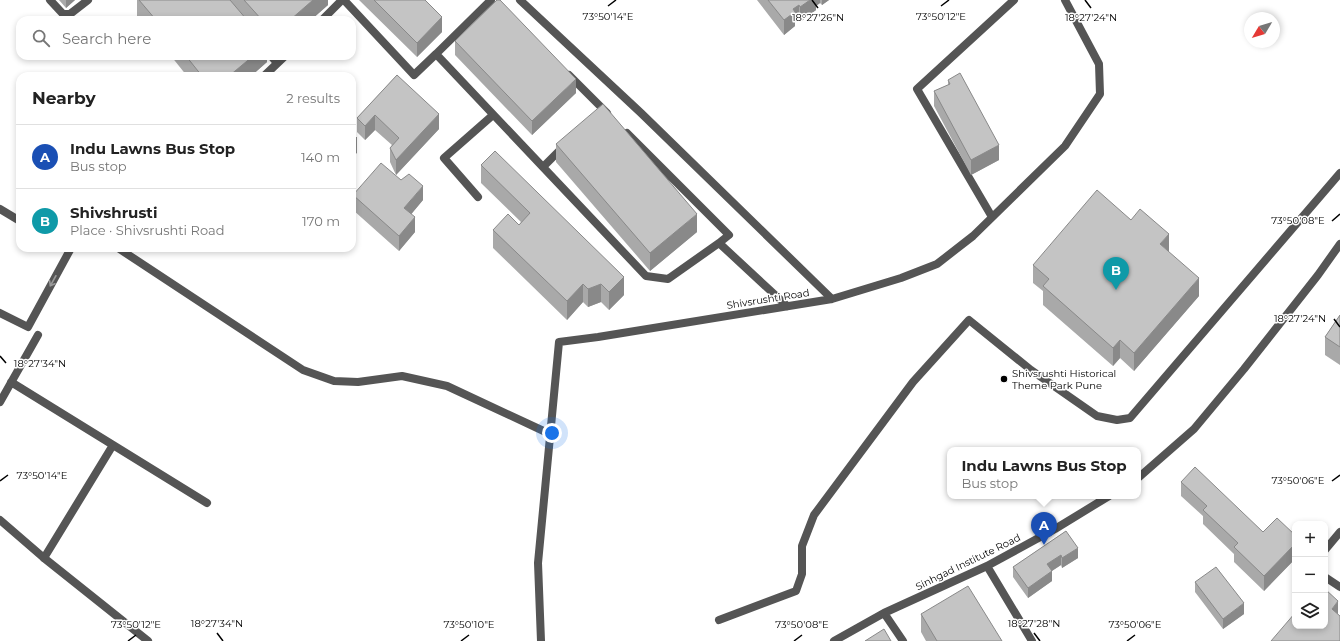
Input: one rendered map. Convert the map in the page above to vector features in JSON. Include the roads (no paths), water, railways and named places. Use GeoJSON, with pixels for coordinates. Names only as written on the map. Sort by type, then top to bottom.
{"type":"FeatureCollection","features":[{"type":"Feature","properties":{"kind":"street"},"geometry":{"type":"LineString","coordinates":[[50,0],[63,14],[70,14],[88,0]]}},
{"type":"Feature","properties":{"kind":"street"},"geometry":{"type":"LineString","coordinates":[[326,16],[343,0],[414,75],[491,0]]}},
{"type":"Feature","properties":{"kind":"street"},"geometry":{"type":"LineString","coordinates":[[520,0],[641,113],[832,299]]}},
{"type":"Feature","properties":{"kind":"street"},"geometry":{"type":"LineString","coordinates":[[992,218],[917,89],[1014,0]]}},
{"type":"Feature","properties":{"kind":"street","name":"Shivsrushti Road"},"geometry":{"type":"LineString","coordinates":[[541,641],[538,563],[560,342],[832,299],[901,278],[937,264],[973,236],[1065,146],[1100,94],[1099,64],[1065,0]]}},
{"type":"Feature","properties":{"kind":"street"},"geometry":{"type":"LineString","coordinates":[[436,54],[646,276],[668,279],[729,235],[616,122],[600,111],[565,70]]}},
{"type":"Feature","properties":{"kind":"street"},"geometry":{"type":"LineString","coordinates":[[274,60],[277,64]]}},
{"type":"Feature","properties":{"kind":"street"},"geometry":{"type":"LineString","coordinates":[[268,72],[281,60]]}},
{"type":"Feature","properties":{"kind":"street"},"geometry":{"type":"LineString","coordinates":[[478,197],[444,158],[493,115]]}},
{"type":"Feature","properties":{"kind":"street"},"geometry":{"type":"LineString","coordinates":[[542,167],[570,140]]}},
{"type":"Feature","properties":{"kind":"street"},"geometry":{"type":"LineString","coordinates":[[719,620],[796,591],[802,574],[802,546],[814,515],[913,382],[969,320],[1031,370],[1097,416],[1117,420],[1130,418],[1340,173]]}},
{"type":"Feature","properties":{"kind":"street"},"geometry":{"type":"LineString","coordinates":[[0,209],[16,219]]}},
{"type":"Feature","properties":{"kind":"street"},"geometry":{"type":"LineString","coordinates":[[719,243],[787,306]]}},
{"type":"Feature","properties":{"kind":"street"},"geometry":{"type":"LineString","coordinates":[[1141,475],[1194,429],[1249,363],[1318,275],[1340,244]]}},
{"type":"Feature","properties":{"kind":"street"},"geometry":{"type":"LineString","coordinates":[[0,313],[28,327],[69,252]]}},
{"type":"Feature","properties":{"kind":"street"},"geometry":{"type":"LineString","coordinates":[[124,252],[303,370],[334,381],[358,382],[402,376],[447,386],[550,434]]}},
{"type":"Feature","properties":{"kind":"street"},"geometry":{"type":"LineString","coordinates":[[0,402],[38,335]]}},
{"type":"Feature","properties":{"kind":"street"},"geometry":{"type":"LineString","coordinates":[[11,382],[207,503]]}},
{"type":"Feature","properties":{"kind":"street"},"geometry":{"type":"LineString","coordinates":[[44,558],[113,445]]}},
{"type":"Feature","properties":{"kind":"street","name":"Sinhgad Institute Road"},"geometry":{"type":"LineString","coordinates":[[834,641],[884,613],[987,566],[1055,529],[1104,499]]}},
{"type":"Feature","properties":{"kind":"street"},"geometry":{"type":"LineString","coordinates":[[0,520],[44,558],[148,641]]}},
{"type":"Feature","properties":{"kind":"street"},"geometry":{"type":"LineString","coordinates":[[1328,546],[1340,532]]}},
{"type":"Feature","properties":{"kind":"street"},"geometry":{"type":"LineString","coordinates":[[987,566],[1032,641]]}},
{"type":"Feature","properties":{"kind":"street"},"geometry":{"type":"LineString","coordinates":[[1328,579],[1340,587]]}},
{"type":"Feature","properties":{"kind":"street"},"geometry":{"type":"LineString","coordinates":[[884,613],[904,641]]}},
{"type":"Feature","properties":{"kind":"place","name":"Shivshrusti"},"geometry":{"type":"Point","coordinates":[1116,290]}},
{"type":"Feature","properties":{"kind":"place","name":"Shivsrushti Historical Theme Park Pune"},"geometry":{"type":"Point","coordinates":[1004,379]}},
{"type":"Feature","properties":{"kind":"place","name":"Indu Lawns Bus Stop"},"geometry":{"type":"Point","coordinates":[1044,545]}}]}
